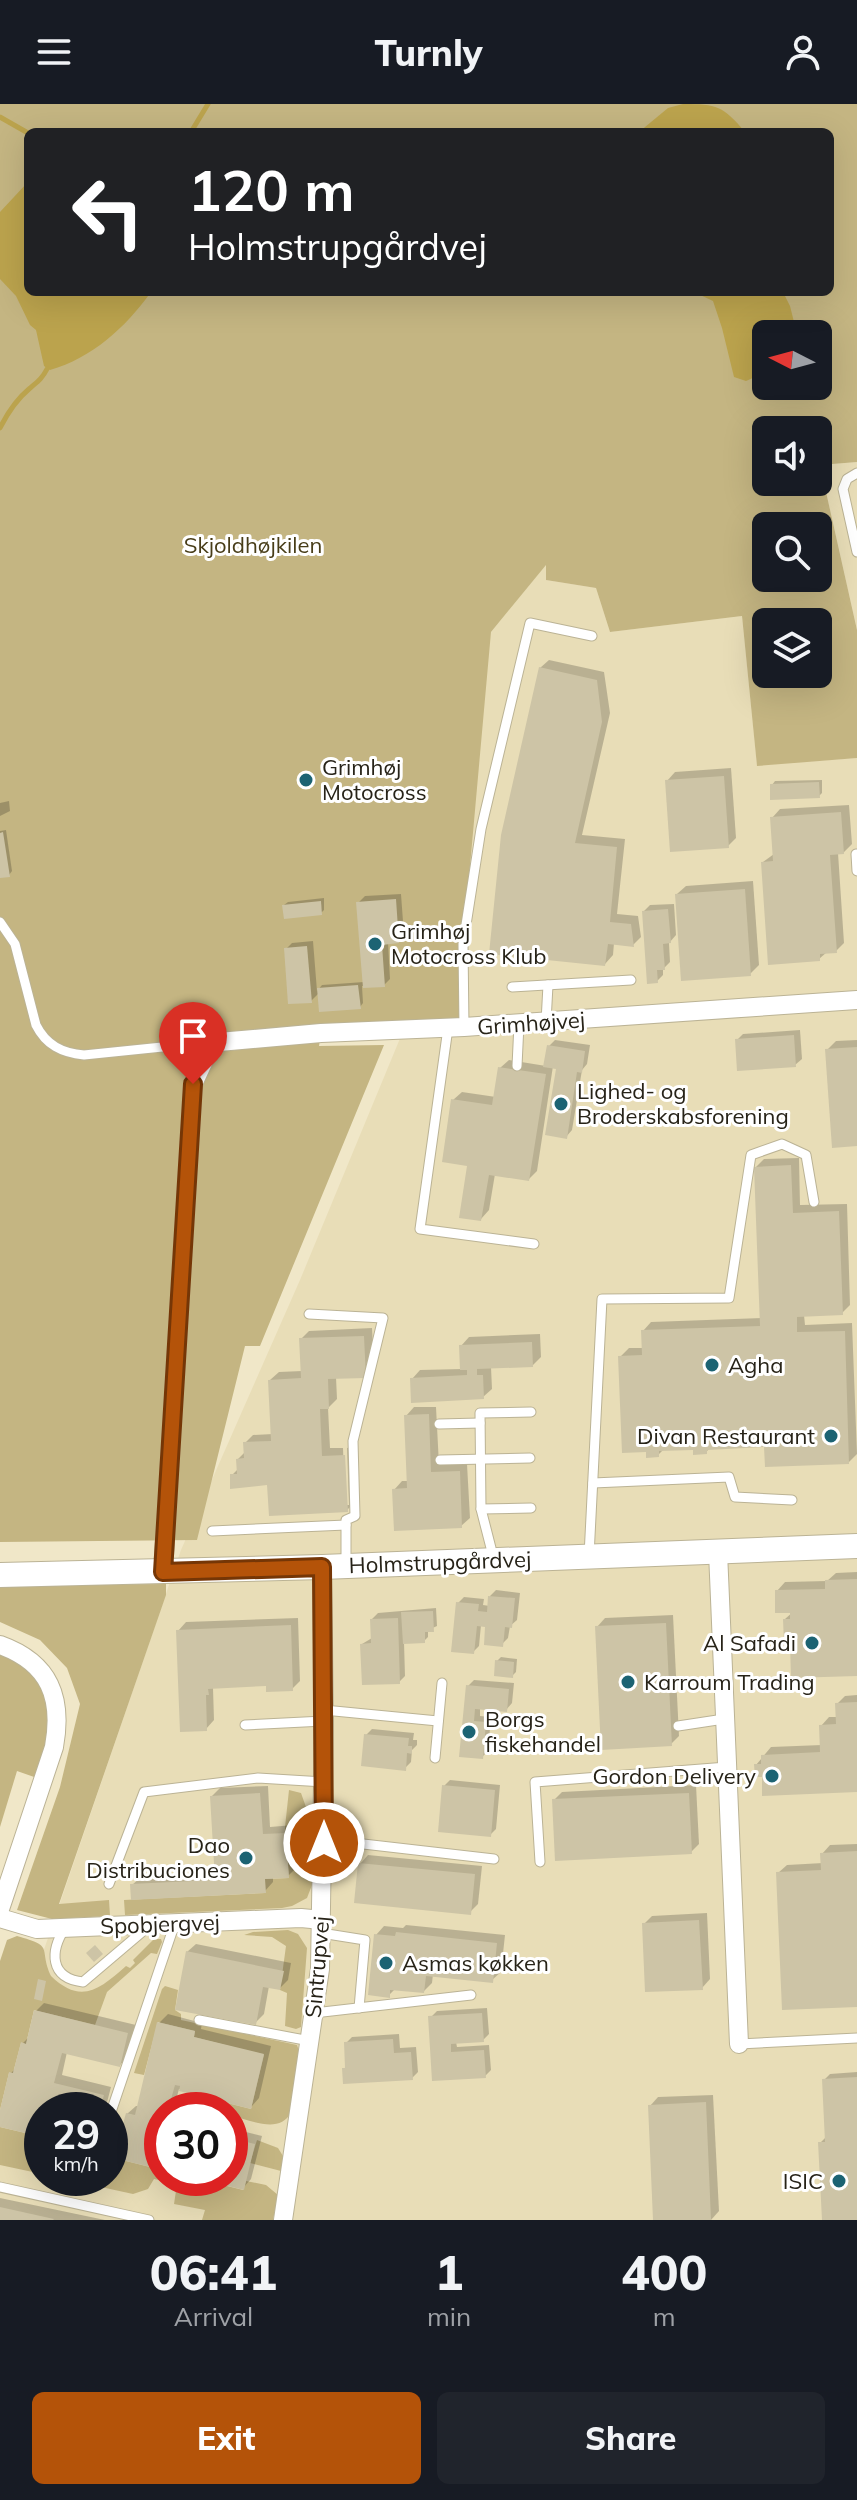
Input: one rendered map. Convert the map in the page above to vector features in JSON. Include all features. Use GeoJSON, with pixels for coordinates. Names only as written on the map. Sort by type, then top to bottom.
{"type":"FeatureCollection","features":[{"type":"Feature","properties":{"kind":"street","name":"Grimhøjvej"},"geometry":{"type":"LineString","coordinates":[[208,1052],[219,1042],[234,1039],[456,1028],[857,1000]]}},
{"type":"Feature","properties":{"kind":"street"},"geometry":{"type":"LineString","coordinates":[[163,1572],[180,1325],[190,1112],[193,1084],[208,1052]]}},
{"type":"Feature","properties":{"kind":"street","name":"Holmstrupgårdvej"},"geometry":{"type":"LineString","coordinates":[[0,1575],[322,1567],[857,1546]]}},
{"type":"Feature","properties":{"kind":"street"},"geometry":{"type":"LineString","coordinates":[[718,1552],[739,2044]]}},
{"type":"Feature","properties":{"kind":"street","name":"Sintrupvej"},"geometry":{"type":"LineString","coordinates":[[283,2220],[314,2013],[322,1926],[322,1567]]}},
{"type":"Feature","properties":{"kind":"street"},"geometry":{"type":"LineString","coordinates":[[0,1645],[21,1655],[37,1667],[48,1681],[56,1698],[58,1725],[54,1747],[0,1909]]}},
{"type":"Feature","properties":{"kind":"street","name":"Spobjergvej"},"geometry":{"type":"LineString","coordinates":[[0,1918],[37,1929],[175,1923],[322,1926]]}},
{"type":"Feature","properties":{"kind":"lane"},"geometry":{"type":"LineString","coordinates":[[857,473],[847,479],[843,489],[857,552]]}},
{"type":"Feature","properties":{"kind":"lane"},"geometry":{"type":"LineString","coordinates":[[534,1244],[420,1229],[456,1028],[463,944],[481,829],[530,623],[592,636]]}},
{"type":"Feature","properties":{"kind":"lane"},"geometry":{"type":"LineString","coordinates":[[856,854],[857,871]]}},
{"type":"Feature","properties":{"kind":"lane"},"geometry":{"type":"LineString","coordinates":[[0,922],[15,944],[36,1025],[42,1037],[53,1047],[84,1055],[172,1046],[208,1052]]}},
{"type":"Feature","properties":{"kind":"lane"},"geometry":{"type":"LineString","coordinates":[[512,987],[631,980]]}},
{"type":"Feature","properties":{"kind":"lane"},"geometry":{"type":"LineString","coordinates":[[546,1022],[548,985]]}},
{"type":"Feature","properties":{"kind":"lane"},"geometry":{"type":"LineString","coordinates":[[517,1066],[519,1024]]}},
{"type":"Feature","properties":{"kind":"lane"},"geometry":{"type":"LineString","coordinates":[[589,1556],[602,1299],[729,1298],[751,1155],[782,1144],[806,1155],[814,1202]]}},
{"type":"Feature","properties":{"kind":"lane"},"geometry":{"type":"LineString","coordinates":[[309,1314],[383,1318],[353,1441],[355,1516],[346,1520],[346,1555]]}},
{"type":"Feature","properties":{"kind":"lane"},"geometry":{"type":"LineString","coordinates":[[490,1560],[491,1548],[481,1509],[480,1413],[531,1412]]}},
{"type":"Feature","properties":{"kind":"lane"},"geometry":{"type":"LineString","coordinates":[[439,1424],[480,1423]]}},
{"type":"Feature","properties":{"kind":"lane"},"geometry":{"type":"LineString","coordinates":[[440,1460],[530,1458]]}},
{"type":"Feature","properties":{"kind":"lane"},"geometry":{"type":"LineString","coordinates":[[593,1483],[729,1477],[735,1497],[792,1500]]}},
{"type":"Feature","properties":{"kind":"lane"},"geometry":{"type":"LineString","coordinates":[[481,1509],[531,1508]]}},
{"type":"Feature","properties":{"kind":"lane"},"geometry":{"type":"LineString","coordinates":[[212,1531],[346,1525]]}},
{"type":"Feature","properties":{"kind":"lane"},"geometry":{"type":"LineString","coordinates":[[435,1758],[442,1683]]}},
{"type":"Feature","properties":{"kind":"lane"},"geometry":{"type":"LineString","coordinates":[[245,1725],[324,1716],[438,1721]]}},
{"type":"Feature","properties":{"kind":"lane"},"geometry":{"type":"LineString","coordinates":[[678,1726],[724,1719]]}},
{"type":"Feature","properties":{"kind":"lane"},"geometry":{"type":"LineString","coordinates":[[540,1862],[535,1782],[727,1767]]}},
{"type":"Feature","properties":{"kind":"lane"},"geometry":{"type":"LineString","coordinates":[[109,1884],[144,1792],[258,1778],[324,1782]]}},
{"type":"Feature","properties":{"kind":"lane"},"geometry":{"type":"LineString","coordinates":[[324,1843],[346,1842],[494,1859]]}},
{"type":"Feature","properties":{"kind":"lane"},"geometry":{"type":"LineString","coordinates":[[118,2092],[175,1923]]}},
{"type":"Feature","properties":{"kind":"lane"},"geometry":{"type":"LineString","coordinates":[[65,1928],[55,1946],[56,1963],[67,1978],[83,1982],[88,1981],[151,1924]]}},
{"type":"Feature","properties":{"kind":"lane"},"geometry":{"type":"LineString","coordinates":[[322,1926],[365,1940],[359,2008]]}},
{"type":"Feature","properties":{"kind":"lane"},"geometry":{"type":"LineString","coordinates":[[314,2013],[471,1995]]}},
{"type":"Feature","properties":{"kind":"lane"},"geometry":{"type":"LineString","coordinates":[[199,2020],[310,2042]]}},
{"type":"Feature","properties":{"kind":"lane"},"geometry":{"type":"LineString","coordinates":[[739,2044],[857,2038]]}},
{"type":"Feature","properties":{"kind":"lane"},"geometry":{"type":"LineString","coordinates":[[0,2187],[149,2220]]}},
{"type":"Feature","properties":{"kind":"shaded area"},"geometry":{"type":"Polygon","coordinates":[[[683,104],[718,108],[741,128],[644,128],[668,108],[683,104]]]}},
{"type":"Feature","properties":{"kind":"shaded area"},"geometry":{"type":"Polygon","coordinates":[[[24,186],[24,296],[148,296],[130,318],[94,350],[50,370],[44,366],[36,330],[30,325],[16,296],[0,279],[0,212],[24,186]]]}},
{"type":"Feature","properties":{"kind":"shaded area"},"geometry":{"type":"Polygon","coordinates":[[[702,296],[785,296],[794,320],[752,320],[752,378],[746,381],[734,377],[713,301],[702,296]]]}},
{"type":"Feature","properties":{"kind":"shaded area"},"geometry":{"type":"Polygon","coordinates":[[[857,462],[857,630],[827,496],[832,496],[832,464],[857,462]]]}},
{"type":"Feature","properties":{"kind":"shaded area"},"geometry":{"type":"Polygon","coordinates":[[[547,563],[546,580],[596,588],[610,632],[742,616],[757,765],[857,758],[857,2220],[0,2220],[0,2078],[181,1550],[300,1280],[406,1024],[491,632],[547,563]]]}},
{"type":"Feature","properties":{"kind":"green space","name":"Skjoldhøjkilen"},"geometry":{"type":"Polygon","coordinates":[[[0,104],[857,104],[857,462],[832,464],[832,416],[752,416],[752,496],[827,496],[831,512],[752,512],[752,592],[832,592],[832,519],[857,630],[857,758],[757,766],[742,616],[610,632],[596,588],[546,580],[546,565],[491,632],[463,944],[464,1027],[321,1033],[319,1046],[384,1045],[260,1346],[245,1346],[197,1540],[0,1542],[0,104]]]}},
{"type":"Feature","properties":{"kind":"green space"},"geometry":{"type":"Polygon","coordinates":[[[166,1584],[166,1595],[59,1904],[109,1900],[110,1916],[52,1919],[17,1910],[60,1787],[80,1704],[67,1668],[40,1640],[0,1622],[0,1585],[166,1584]]]}},
{"type":"Feature","properties":{"kind":"green space"},"geometry":{"type":"Polygon","coordinates":[[[0,1654],[21,1665],[38,1682],[49,1704],[51,1728],[37,1778],[17,1771],[0,1827],[0,1654]]]}},
{"type":"Feature","properties":{"kind":"green space"},"geometry":{"type":"Polygon","coordinates":[[[289,1790],[301,1793],[312,1824],[312,1885],[307,1898],[282,1908],[125,1915],[124,1900],[265,1893],[265,1879],[289,1878],[285,1827],[289,1790]]]}},
{"type":"Feature","properties":{"kind":"green space"},"geometry":{"type":"Polygon","coordinates":[[[288,1930],[298,1934],[307,1948],[301,2027],[296,2029],[285,2026],[287,1993],[280,1990],[286,1946],[272,1937],[244,1935],[288,1930]]]}},
{"type":"Feature","properties":{"kind":"green space"},"geometry":{"type":"Polygon","coordinates":[[[17,1936],[41,1946],[51,1976],[62,1985],[81,1992],[99,1987],[126,1966],[130,1968],[135,1963],[133,1960],[154,1939],[161,1939],[162,1942],[157,1954],[151,1953],[107,1992],[95,2025],[34,2010],[26,2044],[21,2043],[13,2073],[9,2073],[0,2110],[0,1961],[7,1940],[17,1936]]]}},
{"type":"Feature","properties":{"kind":"green space"},"geometry":{"type":"Polygon","coordinates":[[[165,1986],[178,1990],[175,2010],[181,2014],[181,2020],[297,2045],[299,2051],[291,2112],[286,2119],[272,2124],[248,2120],[248,2108],[251,2109],[264,2055],[194,2037],[195,2031],[158,2022],[144,2075],[134,2073],[165,1986]]]}},
{"type":"Feature","properties":{"kind":"green space"},"geometry":{"type":"Polygon","coordinates":[[[0,2127],[24,2133],[24,2170],[0,2165],[0,2127]]]}},
{"type":"Feature","properties":{"kind":"green space"},"geometry":{"type":"Polygon","coordinates":[[[257,2140],[278,2148],[283,2156],[281,2171],[250,2163],[257,2140]]]}},
{"type":"Feature","properties":{"kind":"green space"},"geometry":{"type":"Polygon","coordinates":[[[128,2162],[144,2166],[144,2190],[128,2193],[128,2162]]]}},
{"type":"Feature","properties":{"kind":"green space"},"geometry":{"type":"Polygon","coordinates":[[[248,2181],[266,2185],[278,2195],[273,2220],[202,2220],[205,2210],[174,2204],[175,2196],[248,2196],[248,2181]]]}},
{"type":"Feature","properties":{"kind":"building"},"geometry":{"type":"Polygon","coordinates":[[[539,667],[597,680],[602,722],[575,843],[617,847],[610,922],[631,924],[634,947],[608,944],[605,966],[489,954],[501,835],[539,667]]]}},
{"type":"Feature","properties":{"kind":"building"},"geometry":{"type":"Polygon","coordinates":[[[724,776],[729,848],[670,852],[665,780],[724,776]]]}},
{"type":"Feature","properties":{"kind":"building"},"geometry":{"type":"Polygon","coordinates":[[[819,782],[820,798],[770,800],[770,784],[819,782]]]}},
{"type":"Feature","properties":{"kind":"building"},"geometry":{"type":"Polygon","coordinates":[[[841,812],[844,854],[830,855],[837,953],[820,954],[820,961],[768,965],[761,862],[773,861],[770,817],[841,812]]]}},
{"type":"Feature","properties":{"kind":"building"},"geometry":{"type":"Polygon","coordinates":[[[3,832],[10,877],[0,878],[0,833],[3,832]]]}},
{"type":"Feature","properties":{"kind":"building"},"geometry":{"type":"Polygon","coordinates":[[[745,889],[751,976],[681,981],[675,894],[745,889]]]}},
{"type":"Feature","properties":{"kind":"building","name":"Grimhøj Motocross Klub"},"geometry":{"type":"Polygon","coordinates":[[[396,899],[399,943],[382,945],[385,987],[363,988],[356,902],[396,899]]]}},
{"type":"Feature","properties":{"kind":"building"},"geometry":{"type":"Polygon","coordinates":[[[321,901],[322,915],[284,919],[282,905],[321,901]]]}},
{"type":"Feature","properties":{"kind":"building"},"geometry":{"type":"Polygon","coordinates":[[[668,909],[671,943],[663,944],[665,970],[657,970],[658,983],[647,984],[642,911],[668,909]]]}},
{"type":"Feature","properties":{"kind":"building"},"geometry":{"type":"Polygon","coordinates":[[[307,946],[312,1003],[288,1004],[284,948],[307,946]]]}},
{"type":"Feature","properties":{"kind":"building"},"geometry":{"type":"Polygon","coordinates":[[[358,985],[361,1009],[319,1012],[317,988],[358,985]]]}},
{"type":"Feature","properties":{"kind":"building"},"geometry":{"type":"Polygon","coordinates":[[[794,1035],[796,1067],[737,1071],[735,1039],[794,1035]]]}},
{"type":"Feature","properties":{"kind":"building","name":"Lighed- og Broderskabsforening"},"geometry":{"type":"Polygon","coordinates":[[[547,1045],[585,1051],[582,1073],[577,1072],[567,1139],[545,1135],[556,1069],[543,1067],[547,1045]]]}},
{"type":"Feature","properties":{"kind":"building"},"geometry":{"type":"Polygon","coordinates":[[[857,1047],[857,1146],[832,1148],[825,1049],[857,1047]]]}},
{"type":"Feature","properties":{"kind":"building"},"geometry":{"type":"Polygon","coordinates":[[[498,1067],[546,1074],[529,1181],[489,1175],[481,1221],[459,1218],[467,1166],[442,1162],[451,1099],[492,1105],[498,1067]]]}},
{"type":"Feature","properties":{"kind":"building"},"geometry":{"type":"Polygon","coordinates":[[[791,1165],[793,1213],[839,1211],[843,1315],[797,1317],[797,1332],[845,1331],[849,1464],[765,1467],[764,1447],[707,1450],[707,1454],[693,1455],[693,1450],[659,1451],[659,1457],[646,1458],[646,1452],[622,1453],[618,1356],[642,1355],[641,1330],[760,1326],[754,1167],[791,1165]]]}},
{"type":"Feature","properties":{"kind":"building"},"geometry":{"type":"Polygon","coordinates":[[[364,1336],[366,1378],[328,1379],[329,1409],[320,1409],[322,1456],[345,1455],[348,1512],[269,1516],[267,1485],[230,1489],[230,1474],[237,1474],[236,1459],[244,1458],[243,1442],[271,1441],[268,1380],[301,1378],[299,1338],[364,1336]]]}},
{"type":"Feature","properties":{"kind":"building"},"geometry":{"type":"Polygon","coordinates":[[[532,1342],[533,1367],[477,1369],[477,1375],[483,1375],[484,1399],[411,1403],[410,1378],[467,1375],[467,1370],[460,1370],[459,1345],[532,1342]]]}},
{"type":"Feature","properties":{"kind":"building"},"geometry":{"type":"Polygon","coordinates":[[[429,1414],[431,1472],[460,1471],[462,1528],[394,1531],[392,1489],[407,1488],[404,1415],[429,1414]]]}},
{"type":"Feature","properties":{"kind":"building"},"geometry":{"type":"Polygon","coordinates":[[[857,1579],[857,1676],[791,1678],[790,1644],[784,1644],[783,1619],[790,1619],[790,1613],[775,1613],[775,1590],[825,1589],[825,1580],[857,1579]]]}},
{"type":"Feature","properties":{"kind":"building"},"geometry":{"type":"Polygon","coordinates":[[[488,1596],[515,1598],[512,1628],[505,1627],[503,1647],[484,1645],[485,1627],[477,1626],[474,1654],[451,1652],[456,1602],[479,1604],[478,1611],[487,1612],[488,1596]]]}},
{"type":"Feature","properties":{"kind":"building"},"geometry":{"type":"Polygon","coordinates":[[[433,1611],[434,1632],[425,1632],[425,1643],[403,1644],[401,1612],[433,1611]]]}},
{"type":"Feature","properties":{"kind":"building"},"geometry":{"type":"Polygon","coordinates":[[[398,1618],[400,1684],[362,1685],[360,1644],[371,1643],[370,1619],[398,1618]]]}},
{"type":"Feature","properties":{"kind":"building"},"geometry":{"type":"Polygon","coordinates":[[[666,1623],[672,1746],[601,1750],[595,1626],[666,1623]]]}},
{"type":"Feature","properties":{"kind":"building"},"geometry":{"type":"Polygon","coordinates":[[[291,1625],[293,1691],[266,1692],[266,1686],[208,1689],[207,1731],[180,1732],[176,1630],[291,1625]]]}},
{"type":"Feature","properties":{"kind":"building"},"geometry":{"type":"Polygon","coordinates":[[[495,1660],[514,1662],[513,1678],[494,1676],[495,1660]]]}},
{"type":"Feature","properties":{"kind":"building"},"geometry":{"type":"Polygon","coordinates":[[[466,1685],[509,1689],[507,1712],[475,1709],[474,1721],[486,1722],[483,1759],[459,1757],[466,1685]]]}},
{"type":"Feature","properties":{"kind":"building"},"geometry":{"type":"Polygon","coordinates":[[[857,1702],[857,1792],[762,1796],[762,1777],[755,1777],[754,1764],[761,1764],[761,1755],[820,1752],[819,1725],[836,1724],[835,1703],[857,1702]]]}},
{"type":"Feature","properties":{"kind":"building"},"geometry":{"type":"Polygon","coordinates":[[[364,1734],[409,1738],[408,1746],[412,1746],[412,1754],[407,1753],[406,1771],[361,1766],[364,1734]]]}},
{"type":"Feature","properties":{"kind":"building"},"geometry":{"type":"Polygon","coordinates":[[[442,1785],[495,1790],[491,1837],[438,1832],[442,1785]]]}},
{"type":"Feature","properties":{"kind":"building"},"geometry":{"type":"Polygon","coordinates":[[[260,1793],[263,1834],[286,1833],[289,1878],[265,1879],[266,1893],[131,1900],[130,1884],[215,1880],[210,1796],[260,1793]]]}},
{"type":"Feature","properties":{"kind":"building"},"geometry":{"type":"Polygon","coordinates":[[[689,1793],[692,1854],[555,1861],[552,1799],[689,1793]]]}},
{"type":"Feature","properties":{"kind":"building"},"geometry":{"type":"Polygon","coordinates":[[[857,1851],[857,2007],[782,2010],[776,1872],[821,1870],[820,1853],[857,1851]]]}},
{"type":"Feature","properties":{"kind":"building"},"geometry":{"type":"Polygon","coordinates":[[[358,1863],[475,1874],[471,1915],[354,1903],[358,1863]]]}},
{"type":"Feature","properties":{"kind":"building"},"geometry":{"type":"Polygon","coordinates":[[[699,1920],[703,1990],[645,1992],[642,1923],[699,1920]]]}},
{"type":"Feature","properties":{"kind":"building"},"geometry":{"type":"Polygon","coordinates":[[[396,1932],[497,1943],[493,1983],[426,1976],[424,1993],[390,1990],[390,1998],[368,1995],[374,1934],[395,1936],[396,1932]]]}},
{"type":"Feature","properties":{"kind":"building"},"geometry":{"type":"Polygon","coordinates":[[[95,1945],[103,1954],[94,1962],[86,1953],[95,1945]]]}},
{"type":"Feature","properties":{"kind":"building"},"geometry":{"type":"Polygon","coordinates":[[[186,1951],[284,1971],[280,1990],[263,1987],[256,2025],[175,2010],[186,1951]]]}},
{"type":"Feature","properties":{"kind":"building"},"geometry":{"type":"Polygon","coordinates":[[[38,1979],[46,1981],[42,2001],[34,1999],[38,1979]]]}},
{"type":"Feature","properties":{"kind":"building"},"geometry":{"type":"Polygon","coordinates":[[[34,2010],[128,2033],[120,2067],[62,2053],[54,2083],[92,2092],[24,2092],[24,2133],[0,2127],[0,2110],[9,2072],[13,2073],[21,2042],[26,2044],[34,2010]]]}},
{"type":"Feature","properties":{"kind":"building"},"geometry":{"type":"Polygon","coordinates":[[[482,2013],[484,2042],[451,2044],[451,2052],[484,2050],[486,2078],[432,2081],[428,2016],[482,2013]]]}},
{"type":"Feature","properties":{"kind":"building"},"geometry":{"type":"Polygon","coordinates":[[[157,2022],[195,2031],[194,2037],[264,2054],[251,2109],[248,2108],[248,2092],[183,2092],[179,2091],[180,2086],[175,2085],[173,2092],[144,2092],[144,2166],[128,2162],[128,2113],[135,2115],[157,2022]]]}},
{"type":"Feature","properties":{"kind":"building"},"geometry":{"type":"Polygon","coordinates":[[[393,2039],[394,2053],[411,2052],[413,2080],[343,2084],[344,2042],[393,2039]]]}},
{"type":"Feature","properties":{"kind":"building","name":"ISIC"},"geometry":{"type":"Polygon","coordinates":[[[857,2077],[857,2220],[822,2220],[818,2142],[825,2142],[822,2079],[857,2077]]]}},
{"type":"Feature","properties":{"kind":"building"},"geometry":{"type":"Polygon","coordinates":[[[706,2102],[711,2220],[653,2220],[648,2105],[706,2102]]]}},
{"type":"Feature","properties":{"kind":"building"},"geometry":{"type":"Polygon","coordinates":[[[248,2142],[255,2144],[248,2173],[248,2142]]]}},
{"type":"Feature","properties":{"kind":"building"},"geometry":{"type":"Polygon","coordinates":[[[0,2207],[54,2219],[0,2220],[0,2207]]]}},
{"type":"Feature","properties":{"kind":"waterway"},"geometry":{"type":"LineString","coordinates":[[193,128],[208,104]]}},
{"type":"Feature","properties":{"kind":"waterway"},"geometry":{"type":"LineString","coordinates":[[0,117],[24,131]]}},
{"type":"Feature","properties":{"kind":"waterway"},"geometry":{"type":"LineString","coordinates":[[0,428],[16,402],[47,369]]}},
{"type":"Feature","properties":{"kind":"place","name":"Grimhøj Motocross"},"geometry":{"type":"Point","coordinates":[306,780]}},
{"type":"Feature","properties":{"kind":"place","name":"Grimhøj Motocross Klub"},"geometry":{"type":"Point","coordinates":[375,944]}},
{"type":"Feature","properties":{"kind":"place","name":"Lighed- og Broderskabsforening"},"geometry":{"type":"Point","coordinates":[561,1104]}},
{"type":"Feature","properties":{"kind":"place","name":"Agha"},"geometry":{"type":"Point","coordinates":[712,1365]}},
{"type":"Feature","properties":{"kind":"place","name":"Divan Restaurant"},"geometry":{"type":"Point","coordinates":[831,1436]}},
{"type":"Feature","properties":{"kind":"place","name":"Al Safadi"},"geometry":{"type":"Point","coordinates":[812,1643]}},
{"type":"Feature","properties":{"kind":"place","name":"Karroum Trading"},"geometry":{"type":"Point","coordinates":[628,1682]}},
{"type":"Feature","properties":{"kind":"place","name":"Borgs fiskehandel"},"geometry":{"type":"Point","coordinates":[469,1732]}},
{"type":"Feature","properties":{"kind":"place","name":"Gordon Delivery"},"geometry":{"type":"Point","coordinates":[772,1776]}},
{"type":"Feature","properties":{"kind":"place","name":"Dao Distribuciones"},"geometry":{"type":"Point","coordinates":[246,1858]}},
{"type":"Feature","properties":{"kind":"place","name":"Asmas køkken"},"geometry":{"type":"Point","coordinates":[386,1963]}},
{"type":"Feature","properties":{"kind":"place","name":"ISIC"},"geometry":{"type":"Point","coordinates":[839,2181]}},
{"type":"Feature","properties":{"kind":"route"},"geometry":{"type":"LineString","coordinates":[[193,1084],[163,1572],[322,1567],[324,1843]]}}]}
